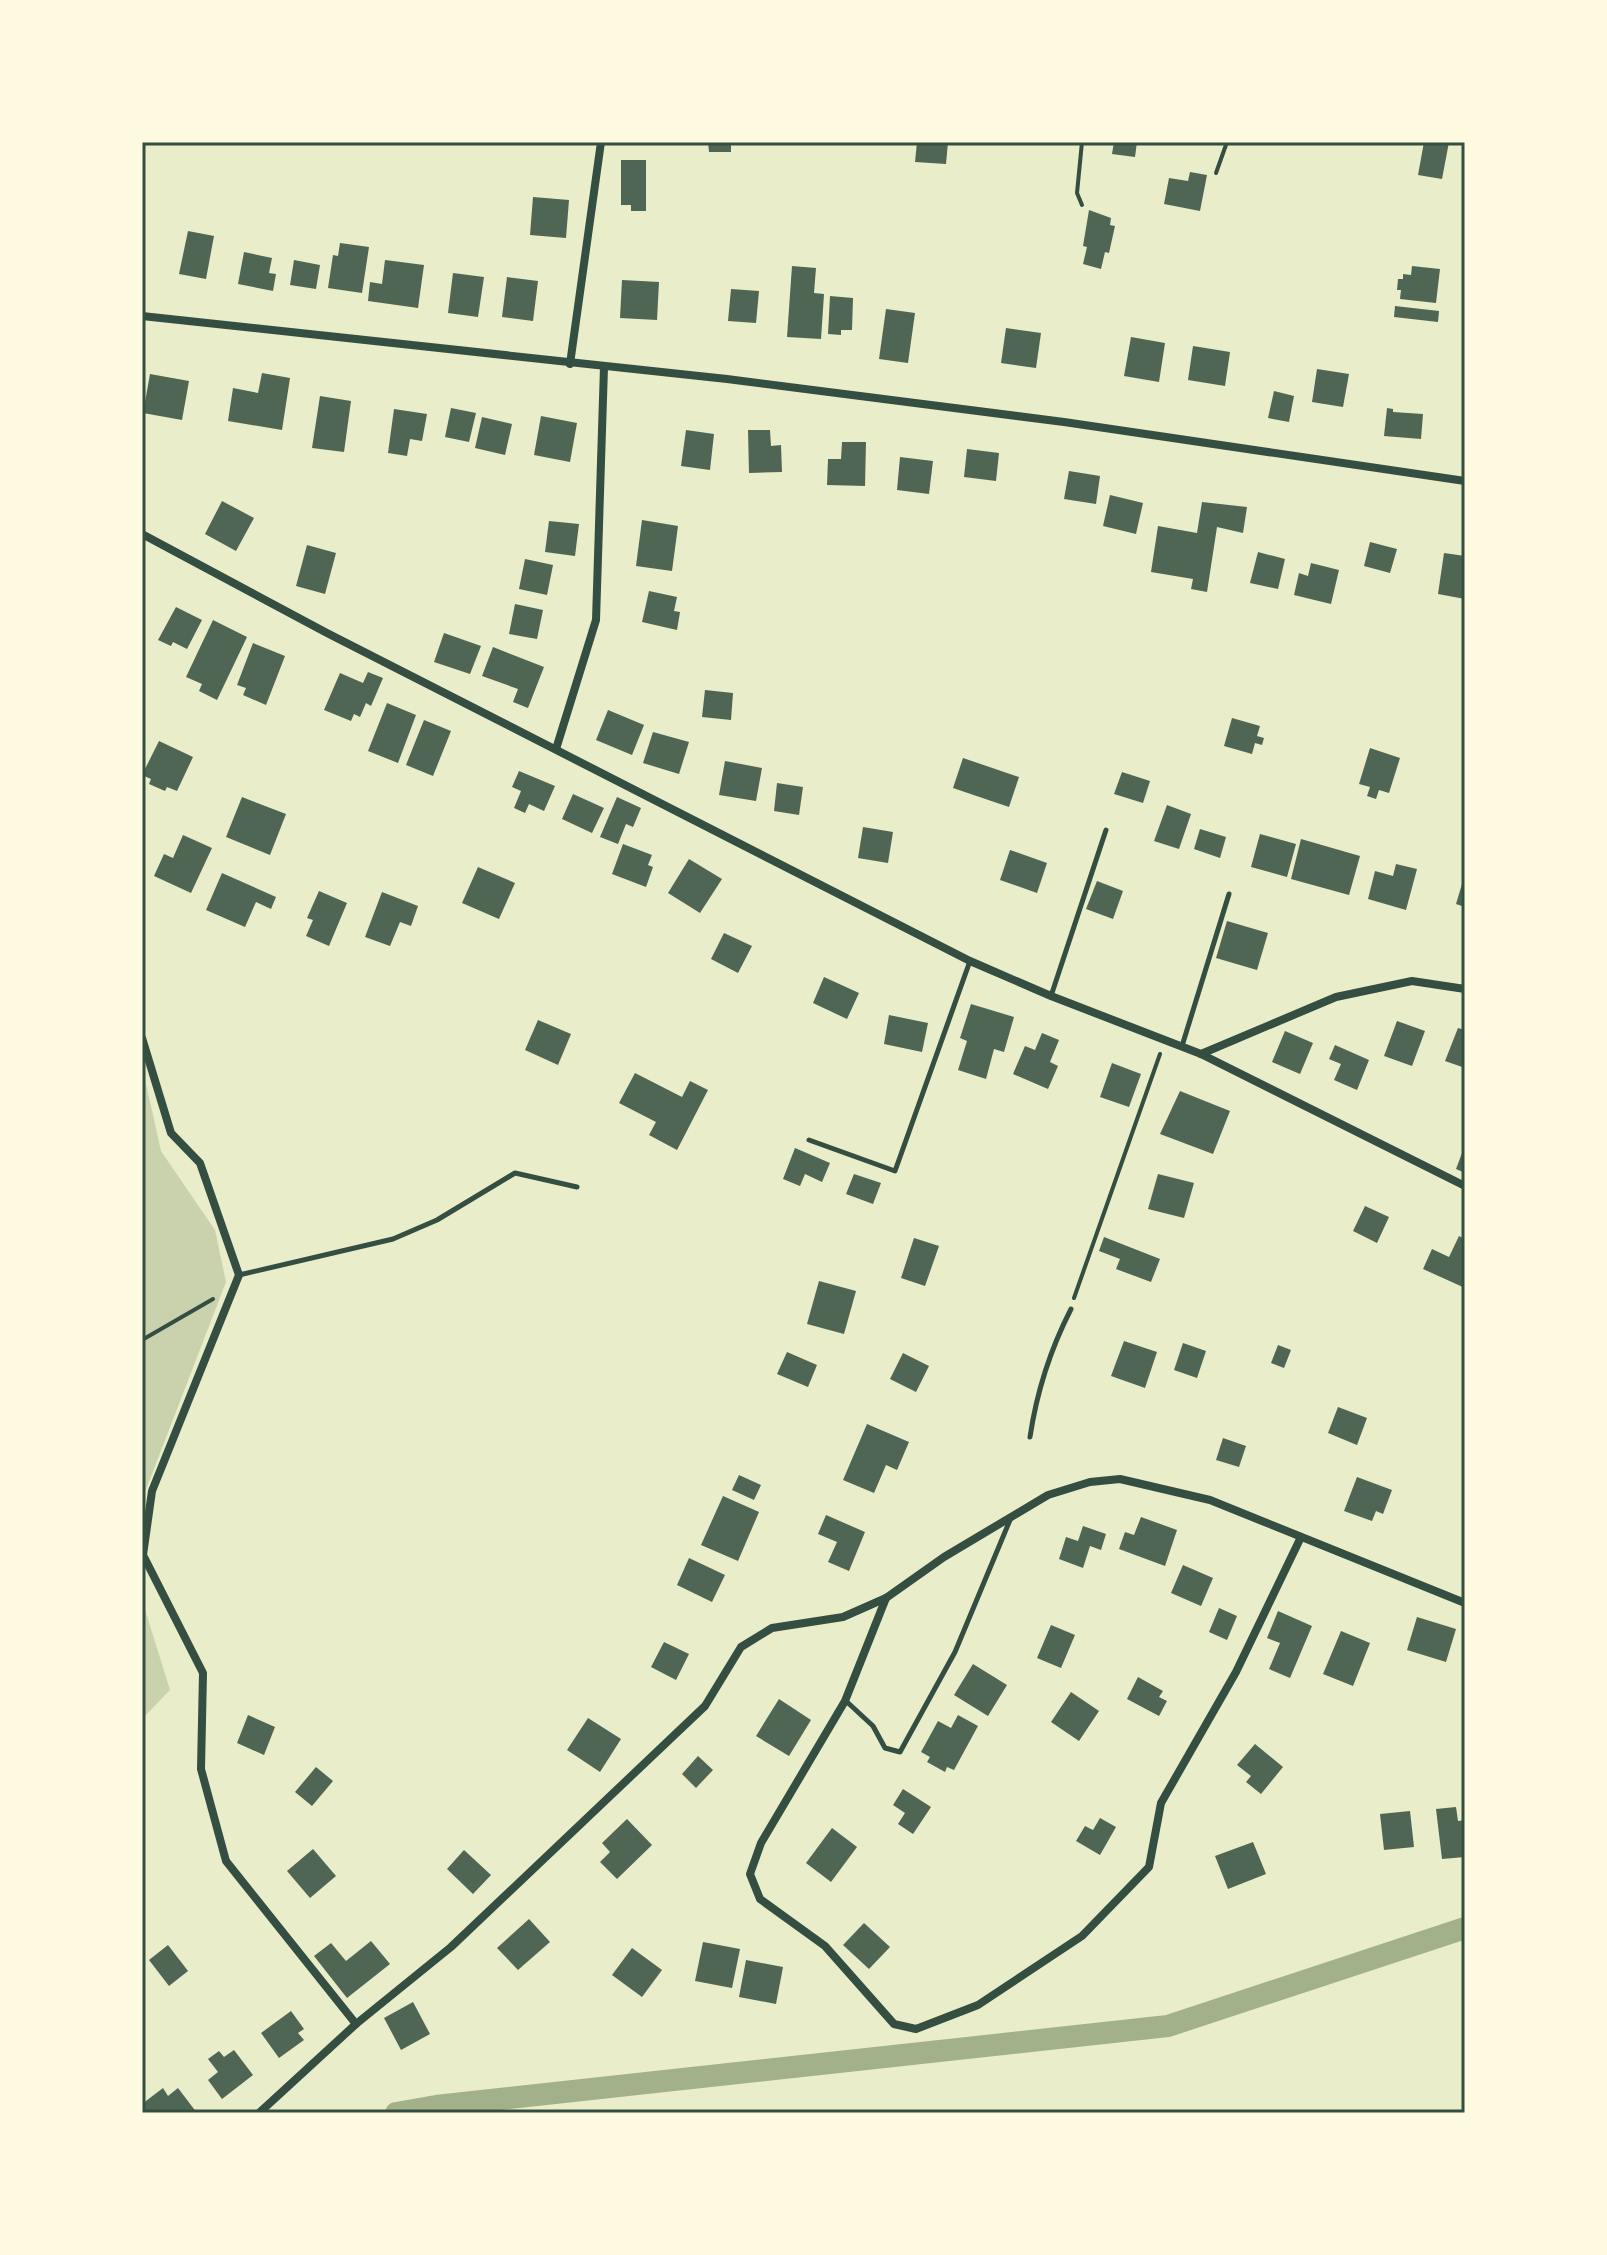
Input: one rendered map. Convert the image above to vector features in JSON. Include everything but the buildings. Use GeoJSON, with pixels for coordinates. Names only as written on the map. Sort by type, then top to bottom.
{"type":"FeatureCollection","features":[{"type":"Feature","properties":{"kind":"street"},"geometry":{"type":"LineString","coordinates":[[570,364],[601,142]]}},
{"type":"Feature","properties":{"kind":"street"},"geometry":{"type":"LineString","coordinates":[[142,316],[727,379],[1064,422],[1465,481]]}},
{"type":"Feature","properties":{"kind":"street"},"geometry":{"type":"LineString","coordinates":[[556,749],[596,620],[604,367]]}},
{"type":"Feature","properties":{"kind":"street"},"geometry":{"type":"LineString","coordinates":[[142,534],[327,633],[970,961],[1201,1054],[1465,1186]]}},
{"type":"Feature","properties":{"kind":"street"},"geometry":{"type":"LineString","coordinates":[[1201,1054],[1336,997],[1412,981],[1465,989]]}},
{"type":"Feature","properties":{"kind":"street"},"geometry":{"type":"LineString","coordinates":[[142,1038],[171,1133],[200,1163],[239,1275],[152,1491],[143,1555],[203,1673],[201,1769],[226,1861],[356,2024]]}},
{"type":"Feature","properties":{"kind":"street"},"geometry":{"type":"LineString","coordinates":[[259,2113],[356,2024],[451,1947],[705,1706],[741,1647],[772,1628],[843,1617],[886,1598],[944,1557],[1048,1495],[1090,1482],[1120,1479],[1210,1500],[1465,1603]]}},
{"type":"Feature","properties":{"kind":"street"},"geometry":{"type":"LineString","coordinates":[[886,1598],[845,1701],[761,1843],[750,1874],[760,1899],[825,1946],[894,2024],[916,2029],[978,2005],[1082,1936],[1149,1867],[1161,1803],[1236,1672],[1301,1537]]}},
{"type":"Feature","properties":{"kind":"lane"},"geometry":{"type":"LineString","coordinates":[[1051,996],[1106,830]]}},
{"type":"Feature","properties":{"kind":"lane"},"geometry":{"type":"LineString","coordinates":[[1182,1047],[1229,894]]}},
{"type":"Feature","properties":{"kind":"lane"},"geometry":{"type":"LineString","coordinates":[[809,1140],[895,1171],[970,961]]}},
{"type":"Feature","properties":{"kind":"lane"},"geometry":{"type":"LineString","coordinates":[[239,1275],[393,1239],[437,1220],[515,1173],[577,1187]]}},
{"type":"Feature","properties":{"kind":"lane"},"geometry":{"type":"LineString","coordinates":[[1030,1437],[1036,1399],[1052,1346],[1071,1309]]}},
{"type":"Feature","properties":{"kind":"lane"},"geometry":{"type":"LineString","coordinates":[[845,1701],[873,1726],[885,1748],[900,1752],[955,1652],[1011,1517]]}},
{"type":"Feature","properties":{"kind":"path"},"geometry":{"type":"LineString","coordinates":[[1082,142],[1077,193],[1082,205]]}},
{"type":"Feature","properties":{"kind":"path"},"geometry":{"type":"LineString","coordinates":[[1216,173],[1227,142]]}},
{"type":"Feature","properties":{"kind":"path"},"geometry":{"type":"LineString","coordinates":[[1071,1309],[1165,1040]]}},
{"type":"Feature","properties":{"kind":"path"},"geometry":{"type":"LineString","coordinates":[[142,1340],[235,1286]]}},
{"type":"Feature","properties":{"kind":"green space"},"geometry":{"type":"Polygon","coordinates":[[[142,1066],[161,1151],[215,1230],[226,1282],[142,1506],[142,1066]]]}},
{"type":"Feature","properties":{"kind":"green space"},"geometry":{"type":"Polygon","coordinates":[[[142,1600],[170,1690],[142,1719],[142,1600]]]}},
{"type":"Feature","properties":{"kind":"waterway"},"geometry":{"type":"LineString","coordinates":[[396,2113],[436,2106],[1168,2026],[1465,1928]]}}]}
